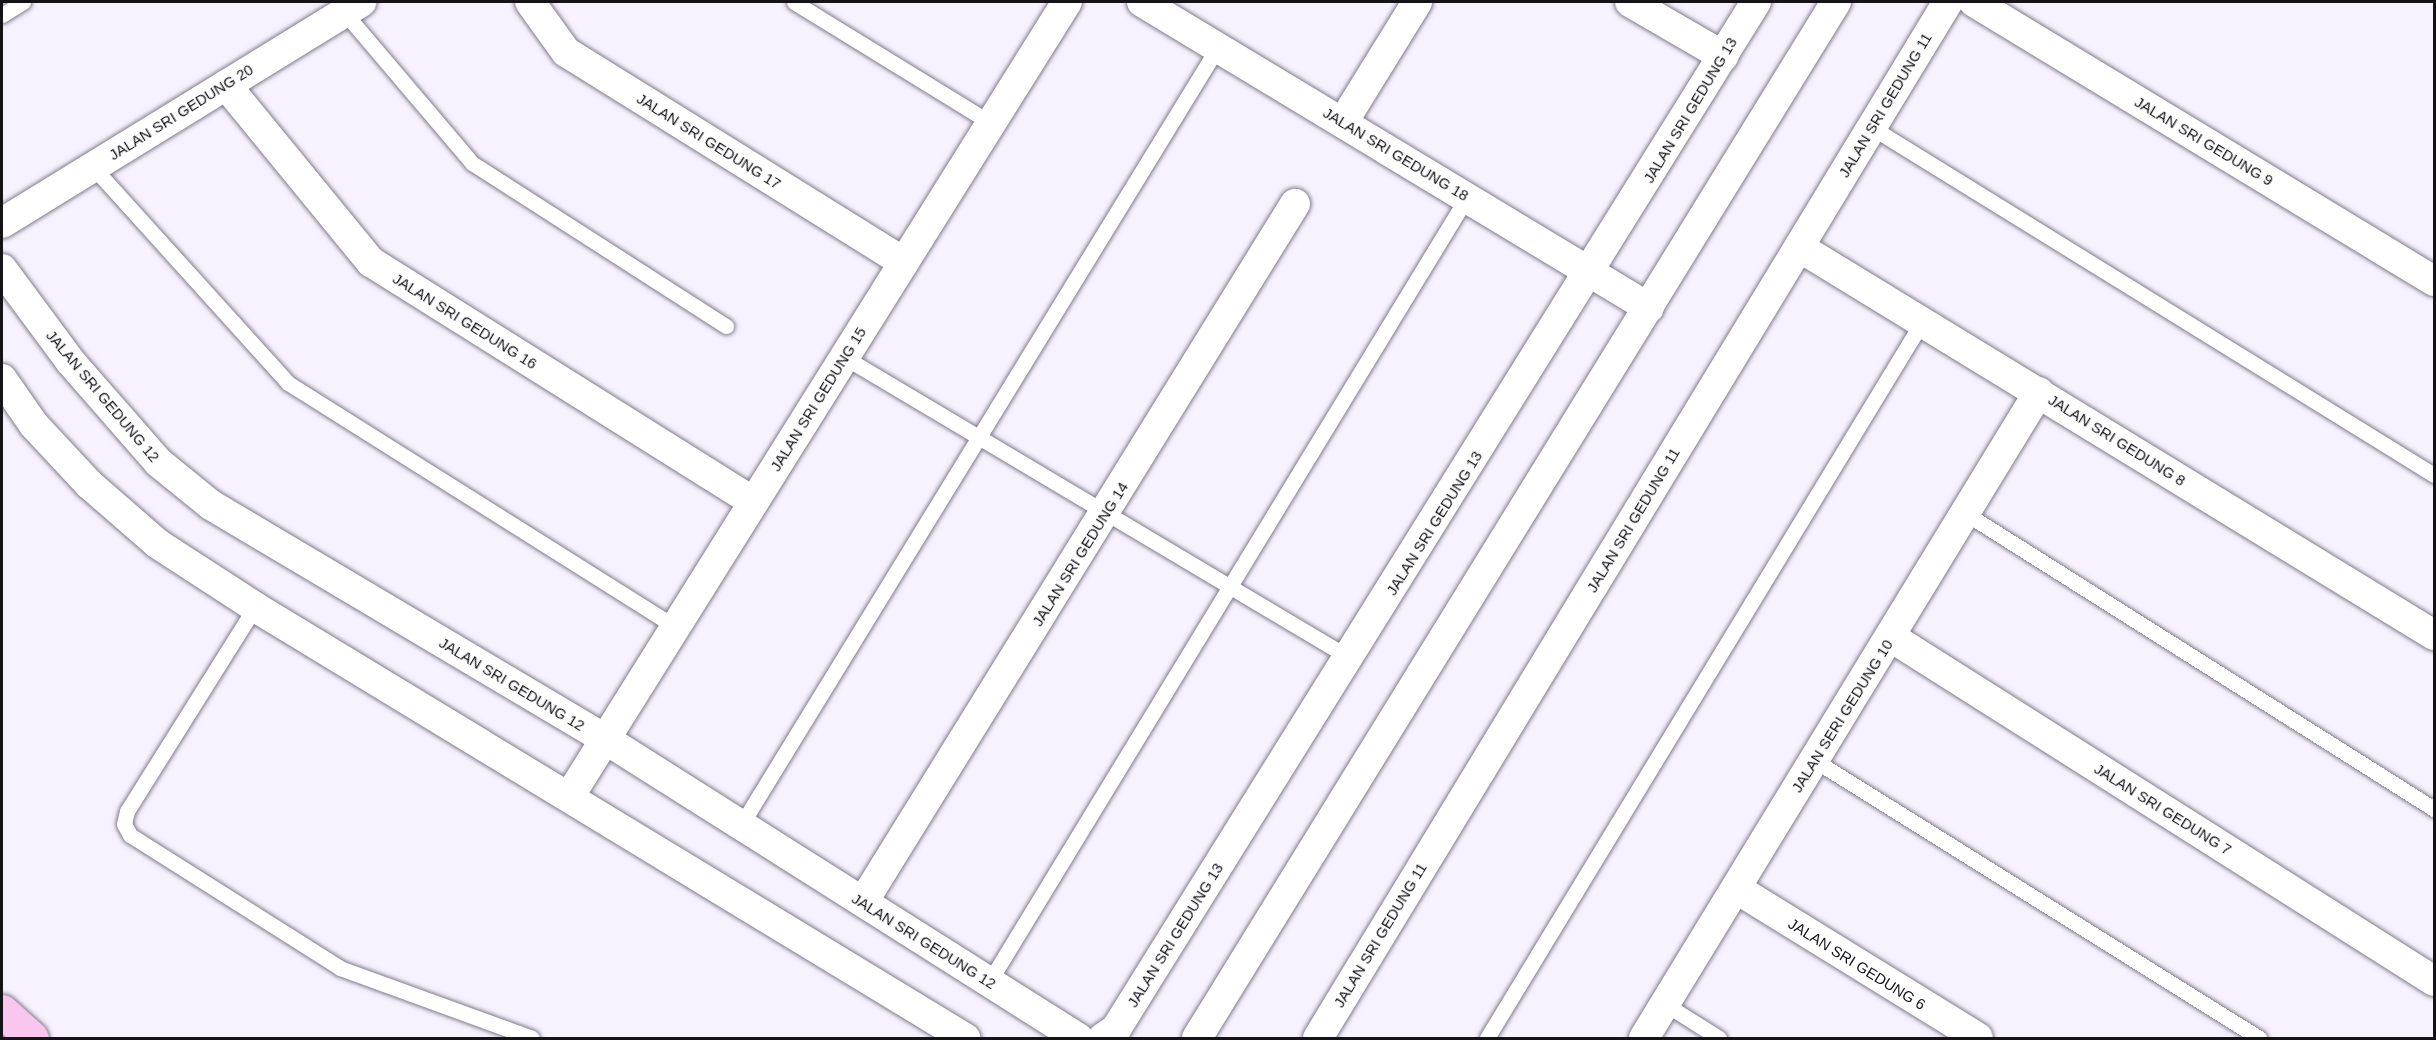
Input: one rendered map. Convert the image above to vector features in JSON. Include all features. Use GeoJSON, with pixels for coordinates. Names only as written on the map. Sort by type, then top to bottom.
{"type":"FeatureCollection","features":[{"type":"Feature","properties":{"kind":"highway"},"geometry":{"type":"LineString","coordinates":[[2,1011],[32,1038]]}},
{"type":"Feature","properties":{"kind":"street","name":"JALAN SRI GEDUNG 17"},"geometry":{"type":"LineString","coordinates":[[530,2],[566,52],[903,262]]}},
{"type":"Feature","properties":{"kind":"street","name":"JALAN SRI GEDUNG 15"},"geometry":{"type":"LineString","coordinates":[[569,797],[1067,2]]}},
{"type":"Feature","properties":{"kind":"street","name":"JALAN SRI GEDUNG 18"},"geometry":{"type":"LineString","coordinates":[[1142,2],[1649,308]]}},
{"type":"Feature","properties":{"kind":"street"},"geometry":{"type":"LineString","coordinates":[[1343,122],[1417,2]]}},
{"type":"Feature","properties":{"kind":"street"},"geometry":{"type":"LineString","coordinates":[[1630,2],[1723,56]]}},
{"type":"Feature","properties":{"kind":"street","name":"JALAN SRI GEDUNG 13"},"geometry":{"type":"LineString","coordinates":[[1103,1038],[1116,1029],[1350,658],[1756,2]]}},
{"type":"Feature","properties":{"kind":"street"},"geometry":{"type":"LineString","coordinates":[[1197,1038],[1836,2]]}},
{"type":"Feature","properties":{"kind":"street","name":"JALAN SRI GEDUNG 11"},"geometry":{"type":"LineString","coordinates":[[1318,1038],[1948,2]]}},
{"type":"Feature","properties":{"kind":"street","name":"JALAN SRI GEDUNG 9"},"geometry":{"type":"LineString","coordinates":[[1974,2],[2434,281]]}},
{"type":"Feature","properties":{"kind":"street","name":"JALAN SRI GEDUNG 20"},"geometry":{"type":"LineString","coordinates":[[2,223],[353,7]]}},
{"type":"Feature","properties":{"kind":"street","name":"JALAN SRI GEDUNG 16"},"geometry":{"type":"LineString","coordinates":[[226,85],[371,262],[753,502]]}},
{"type":"Feature","properties":{"kind":"street","name":"JALAN SRI GEDUNG 14"},"geometry":{"type":"LineString","coordinates":[[863,902],[1106,513],[1295,204]]}},
{"type":"Feature","properties":{"kind":"street","name":"JALAN SRI GEDUNG 8"},"geometry":{"type":"LineString","coordinates":[[1799,247],[2434,635]]}},
{"type":"Feature","properties":{"kind":"street","name":"JALAN SRI GEDUNG 12"},"geometry":{"type":"LineString","coordinates":[[2,268],[70,361],[158,462],[211,504],[605,739],[1078,1038]]}},
{"type":"Feature","properties":{"kind":"street"},"geometry":{"type":"LineString","coordinates":[[2,379],[34,425],[89,484],[158,544],[255,607],[965,1038]]}},
{"type":"Feature","properties":{"kind":"street","name":"JALAN SERI GEDUNG 10"},"geometry":{"type":"LineString","coordinates":[[1644,1038],[2039,392]]}},
{"type":"Feature","properties":{"kind":"street","name":"JALAN SRI GEDUNG 7"},"geometry":{"type":"LineString","coordinates":[[1891,636],[2434,981]]}},
{"type":"Feature","properties":{"kind":"street","name":"JALAN SRI GEDUNG 6"},"geometry":{"type":"LineString","coordinates":[[1737,889],[1978,1038]]}},
{"type":"Feature","properties":{"kind":"lane"},"geometry":{"type":"LineString","coordinates":[[2,15],[23,2]]}},
{"type":"Feature","properties":{"kind":"lane"},"geometry":{"type":"LineString","coordinates":[[794,2],[991,123]]}},
{"type":"Feature","properties":{"kind":"lane"},"geometry":{"type":"LineString","coordinates":[[353,7],[472,163],[726,326]]}},
{"type":"Feature","properties":{"kind":"lane"},"geometry":{"type":"LineString","coordinates":[[741,825],[1218,47]]}},
{"type":"Feature","properties":{"kind":"lane"},"geometry":{"type":"LineString","coordinates":[[1871,127],[2434,475]]}},
{"type":"Feature","properties":{"kind":"lane"},"geometry":{"type":"LineString","coordinates":[[93,167],[288,383],[675,627]]}},
{"type":"Feature","properties":{"kind":"lane"},"geometry":{"type":"LineString","coordinates":[[989,982],[1232,588],[1467,197]]}},
{"type":"Feature","properties":{"kind":"lane"},"geometry":{"type":"LineString","coordinates":[[1487,1038],[1922,322]]}},
{"type":"Feature","properties":{"kind":"lane"},"geometry":{"type":"LineString","coordinates":[[844,357],[1350,658]]}},
{"type":"Feature","properties":{"kind":"lane"},"geometry":{"type":"LineString","coordinates":[[1965,513],[2434,809]]}},
{"type":"Feature","properties":{"kind":"lane"},"geometry":{"type":"LineString","coordinates":[[255,607],[127,811],[124,824],[130,835],[340,968],[532,1038]]}},
{"type":"Feature","properties":{"kind":"lane"},"geometry":{"type":"LineString","coordinates":[[1814,760],[2259,1038]]}},
{"type":"Feature","properties":{"kind":"lane"},"geometry":{"type":"LineString","coordinates":[[1665,1004],[1719,1038]]}}]}
